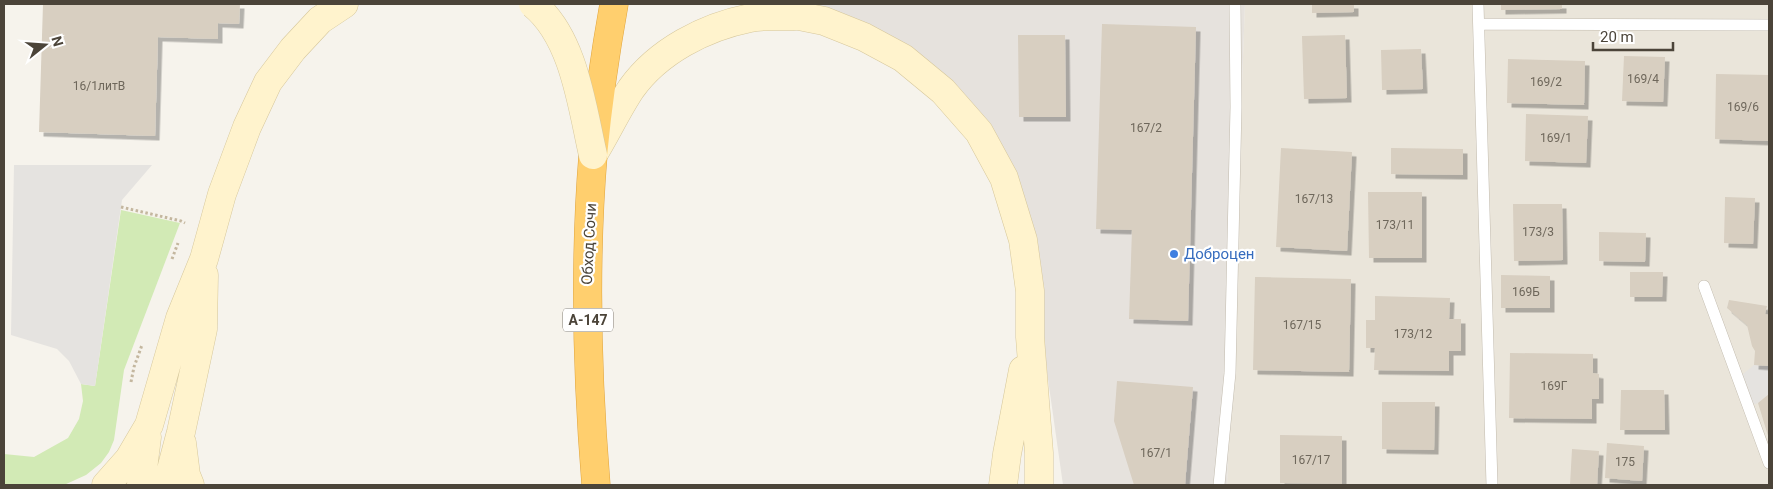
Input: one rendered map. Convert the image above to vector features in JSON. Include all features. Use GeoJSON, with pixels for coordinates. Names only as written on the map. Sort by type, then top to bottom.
{"type":"FeatureCollection","features":[{"type":"Feature","properties":{"kind":"highway","name":"Обход Сочи"},"geometry":{"type":"LineString","coordinates":[[596,485],[591,434],[587,296],[593,155],[603,71],[614,4]]}},
{"type":"Feature","properties":{"kind":"main road"},"geometry":{"type":"LineString","coordinates":[[141,485],[148,425],[180,318],[204,259],[222,194],[247,127],[268,82],[293,49],[320,20],[344,4]]}},
{"type":"Feature","properties":{"kind":"main road","name":"А-147"},"geometry":{"type":"LineString","coordinates":[[533,4],[542,11],[563,43],[578,87],[593,155]]}},
{"type":"Feature","properties":{"kind":"main road","name":"А-147"},"geometry":{"type":"LineString","coordinates":[[772,4],[798,16]]}},
{"type":"Feature","properties":{"kind":"main road","name":"А-147"},"geometry":{"type":"LineString","coordinates":[[593,155],[632,89],[653,65],[682,43],[710,30],[750,18],[798,16],[824,21],[864,37],[903,58],[943,90],[979,132],[1004,178],[1023,240],[1030,291],[1030,336],[1039,453],[1039,485]]}},
{"type":"Feature","properties":{"kind":"main road"},"geometry":{"type":"LineString","coordinates":[[167,485],[181,432],[202,329],[204,259]]}},
{"type":"Feature","properties":{"kind":"main road","name":"А-147"},"geometry":{"type":"LineString","coordinates":[[1003,485],[1007,454],[1030,336]]}},
{"type":"Feature","properties":{"kind":"main road"},"geometry":{"type":"LineString","coordinates":[[106,485],[129,458],[148,425]]}},
{"type":"Feature","properties":{"kind":"main road"},"geometry":{"type":"LineString","coordinates":[[181,432],[186,475],[190,485]]}},
{"type":"Feature","properties":{"kind":"lane"},"geometry":{"type":"LineString","coordinates":[[1219,485],[1230,373],[1236,107],[1235,4]]}},
{"type":"Feature","properties":{"kind":"lane"},"geometry":{"type":"LineString","coordinates":[[1478,4],[1492,485]]}},
{"type":"Feature","properties":{"kind":"lane"},"geometry":{"type":"LineString","coordinates":[[1479,24],[1769,25]]}},
{"type":"Feature","properties":{"kind":"lane"},"geometry":{"type":"LineString","coordinates":[[1704,286],[1769,463]]}},
{"type":"Feature","properties":{"kind":"path"},"geometry":{"type":"LineString","coordinates":[[121,208],[181,221]]}},
{"type":"Feature","properties":{"kind":"shaded area"},"geometry":{"type":"Polygon","coordinates":[[[739,4],[1245,4],[1227,485],[1063,485],[1044,351],[1010,173],[937,69],[739,4]]]}},
{"type":"Feature","properties":{"kind":"shaded area"},"geometry":{"type":"Polygon","coordinates":[[[1245,4],[1769,4],[1769,485],[1227,485],[1245,4]]]}},
{"type":"Feature","properties":{"kind":"shaded area"},"geometry":{"type":"Polygon","coordinates":[[[14,165],[152,165],[122,200],[95,386],[81,384],[69,361],[57,349],[11,335],[14,165]]]}},
{"type":"Feature","properties":{"kind":"shaded area"},"geometry":{"type":"Polygon","coordinates":[[[1754,365],[1769,366],[1769,394],[1758,403],[1748,407],[1738,378],[1754,365]]]}},
{"type":"Feature","properties":{"kind":"green space"},"geometry":{"type":"Polygon","coordinates":[[[121,210],[180,223],[124,370],[114,440],[109,452],[101,463],[86,475],[64,485],[4,485],[4,454],[34,457],[68,438],[79,419],[83,401],[81,384],[95,386],[121,210]]]}},
{"type":"Feature","properties":{"kind":"building"},"geometry":{"type":"Polygon","coordinates":[[[43,4],[240,4],[239,24],[218,23],[218,39],[158,37],[155,136],[39,132],[43,4]]]}},
{"type":"Feature","properties":{"kind":"building"},"geometry":{"type":"Polygon","coordinates":[[[1312,4],[1354,4],[1354,12],[1312,13],[1312,4]]]}},
{"type":"Feature","properties":{"kind":"building"},"geometry":{"type":"Polygon","coordinates":[[[1501,4],[1562,4],[1562,9],[1501,10],[1501,4]]]}},
{"type":"Feature","properties":{"kind":"building"},"geometry":{"type":"Polygon","coordinates":[[[1102,24],[1196,27],[1188,321],[1129,319],[1132,230],[1096,229],[1102,24]]]}},
{"type":"Feature","properties":{"kind":"building"},"geometry":{"type":"Polygon","coordinates":[[[1018,35],[1065,35],[1066,117],[1019,117],[1018,35]]]}},
{"type":"Feature","properties":{"kind":"building"},"geometry":{"type":"Polygon","coordinates":[[[1345,35],[1347,98],[1304,99],[1302,36],[1345,35]]]}},
{"type":"Feature","properties":{"kind":"building"},"geometry":{"type":"Polygon","coordinates":[[[1421,49],[1423,89],[1382,90],[1381,50],[1421,49]]]}},
{"type":"Feature","properties":{"kind":"building"},"geometry":{"type":"Polygon","coordinates":[[[1624,56],[1665,57],[1663,102],[1622,101],[1624,56]]]}},
{"type":"Feature","properties":{"kind":"building"},"geometry":{"type":"Polygon","coordinates":[[[1508,59],[1585,61],[1584,105],[1507,103],[1508,59]]]}},
{"type":"Feature","properties":{"kind":"building"},"geometry":{"type":"Polygon","coordinates":[[[1716,74],[1769,75],[1769,141],[1715,139],[1716,74]]]}},
{"type":"Feature","properties":{"kind":"building"},"geometry":{"type":"Polygon","coordinates":[[[1526,114],[1588,116],[1586,163],[1525,161],[1526,114]]]}},
{"type":"Feature","properties":{"kind":"building"},"geometry":{"type":"Polygon","coordinates":[[[1281,148],[1352,152],[1347,251],[1276,247],[1281,148]]]}},
{"type":"Feature","properties":{"kind":"building"},"geometry":{"type":"Polygon","coordinates":[[[1391,148],[1463,149],[1463,175],[1391,174],[1391,148]]]}},
{"type":"Feature","properties":{"kind":"building"},"geometry":{"type":"Polygon","coordinates":[[[1368,192],[1422,192],[1422,258],[1369,258],[1368,192]]]}},
{"type":"Feature","properties":{"kind":"building"},"geometry":{"type":"Polygon","coordinates":[[[1725,197],[1755,198],[1753,244],[1724,243],[1725,197]]]}},
{"type":"Feature","properties":{"kind":"building"},"geometry":{"type":"Polygon","coordinates":[[[1513,204],[1562,204],[1563,260],[1514,261],[1513,204]]]}},
{"type":"Feature","properties":{"kind":"building"},"geometry":{"type":"Polygon","coordinates":[[[1599,232],[1646,233],[1645,262],[1599,261],[1599,232]]]}},
{"type":"Feature","properties":{"kind":"building"},"geometry":{"type":"Polygon","coordinates":[[[1630,272],[1663,272],[1662,297],[1630,297],[1630,272]]]}},
{"type":"Feature","properties":{"kind":"building"},"geometry":{"type":"Polygon","coordinates":[[[1501,275],[1550,276],[1550,308],[1501,308],[1501,275]]]}},
{"type":"Feature","properties":{"kind":"building"},"geometry":{"type":"Polygon","coordinates":[[[1255,277],[1351,279],[1349,372],[1253,370],[1255,277]]]}},
{"type":"Feature","properties":{"kind":"building"},"geometry":{"type":"Polygon","coordinates":[[[1375,296],[1450,298],[1449,319],[1461,319],[1461,351],[1449,351],[1449,371],[1374,370],[1375,348],[1366,348],[1366,320],[1375,320],[1375,296]]]}},
{"type":"Feature","properties":{"kind":"building"},"geometry":{"type":"Polygon","coordinates":[[[1729,300],[1767,306],[1765,314],[1769,315],[1769,366],[1754,365],[1755,351],[1747,325],[1727,308],[1729,300]]]}},
{"type":"Feature","properties":{"kind":"building"},"geometry":{"type":"Polygon","coordinates":[[[1510,353],[1593,354],[1593,373],[1599,374],[1599,399],[1592,399],[1592,419],[1509,418],[1510,353]]]}},
{"type":"Feature","properties":{"kind":"building"},"geometry":{"type":"Polygon","coordinates":[[[1117,381],[1193,387],[1185,485],[1134,485],[1114,421],[1117,381]]]}},
{"type":"Feature","properties":{"kind":"building"},"geometry":{"type":"Polygon","coordinates":[[[1621,390],[1664,390],[1665,430],[1620,430],[1621,390]]]}},
{"type":"Feature","properties":{"kind":"building"},"geometry":{"type":"Polygon","coordinates":[[[1769,394],[1769,439],[1758,403],[1769,394]]]}},
{"type":"Feature","properties":{"kind":"building"},"geometry":{"type":"Polygon","coordinates":[[[1382,402],[1435,402],[1434,450],[1382,449],[1382,402]]]}},
{"type":"Feature","properties":{"kind":"building"},"geometry":{"type":"Polygon","coordinates":[[[1280,435],[1342,436],[1342,484],[1280,483],[1280,435]]]}},
{"type":"Feature","properties":{"kind":"building"},"geometry":{"type":"Polygon","coordinates":[[[1607,443],[1644,446],[1642,481],[1605,478],[1607,443]]]}},
{"type":"Feature","properties":{"kind":"building"},"geometry":{"type":"Polygon","coordinates":[[[1572,449],[1599,451],[1597,485],[1570,485],[1572,449]]]}},
{"type":"Feature","properties":{"kind":"place","name":"Доброцен"},"geometry":{"type":"Point","coordinates":[1174,254]}}]}
